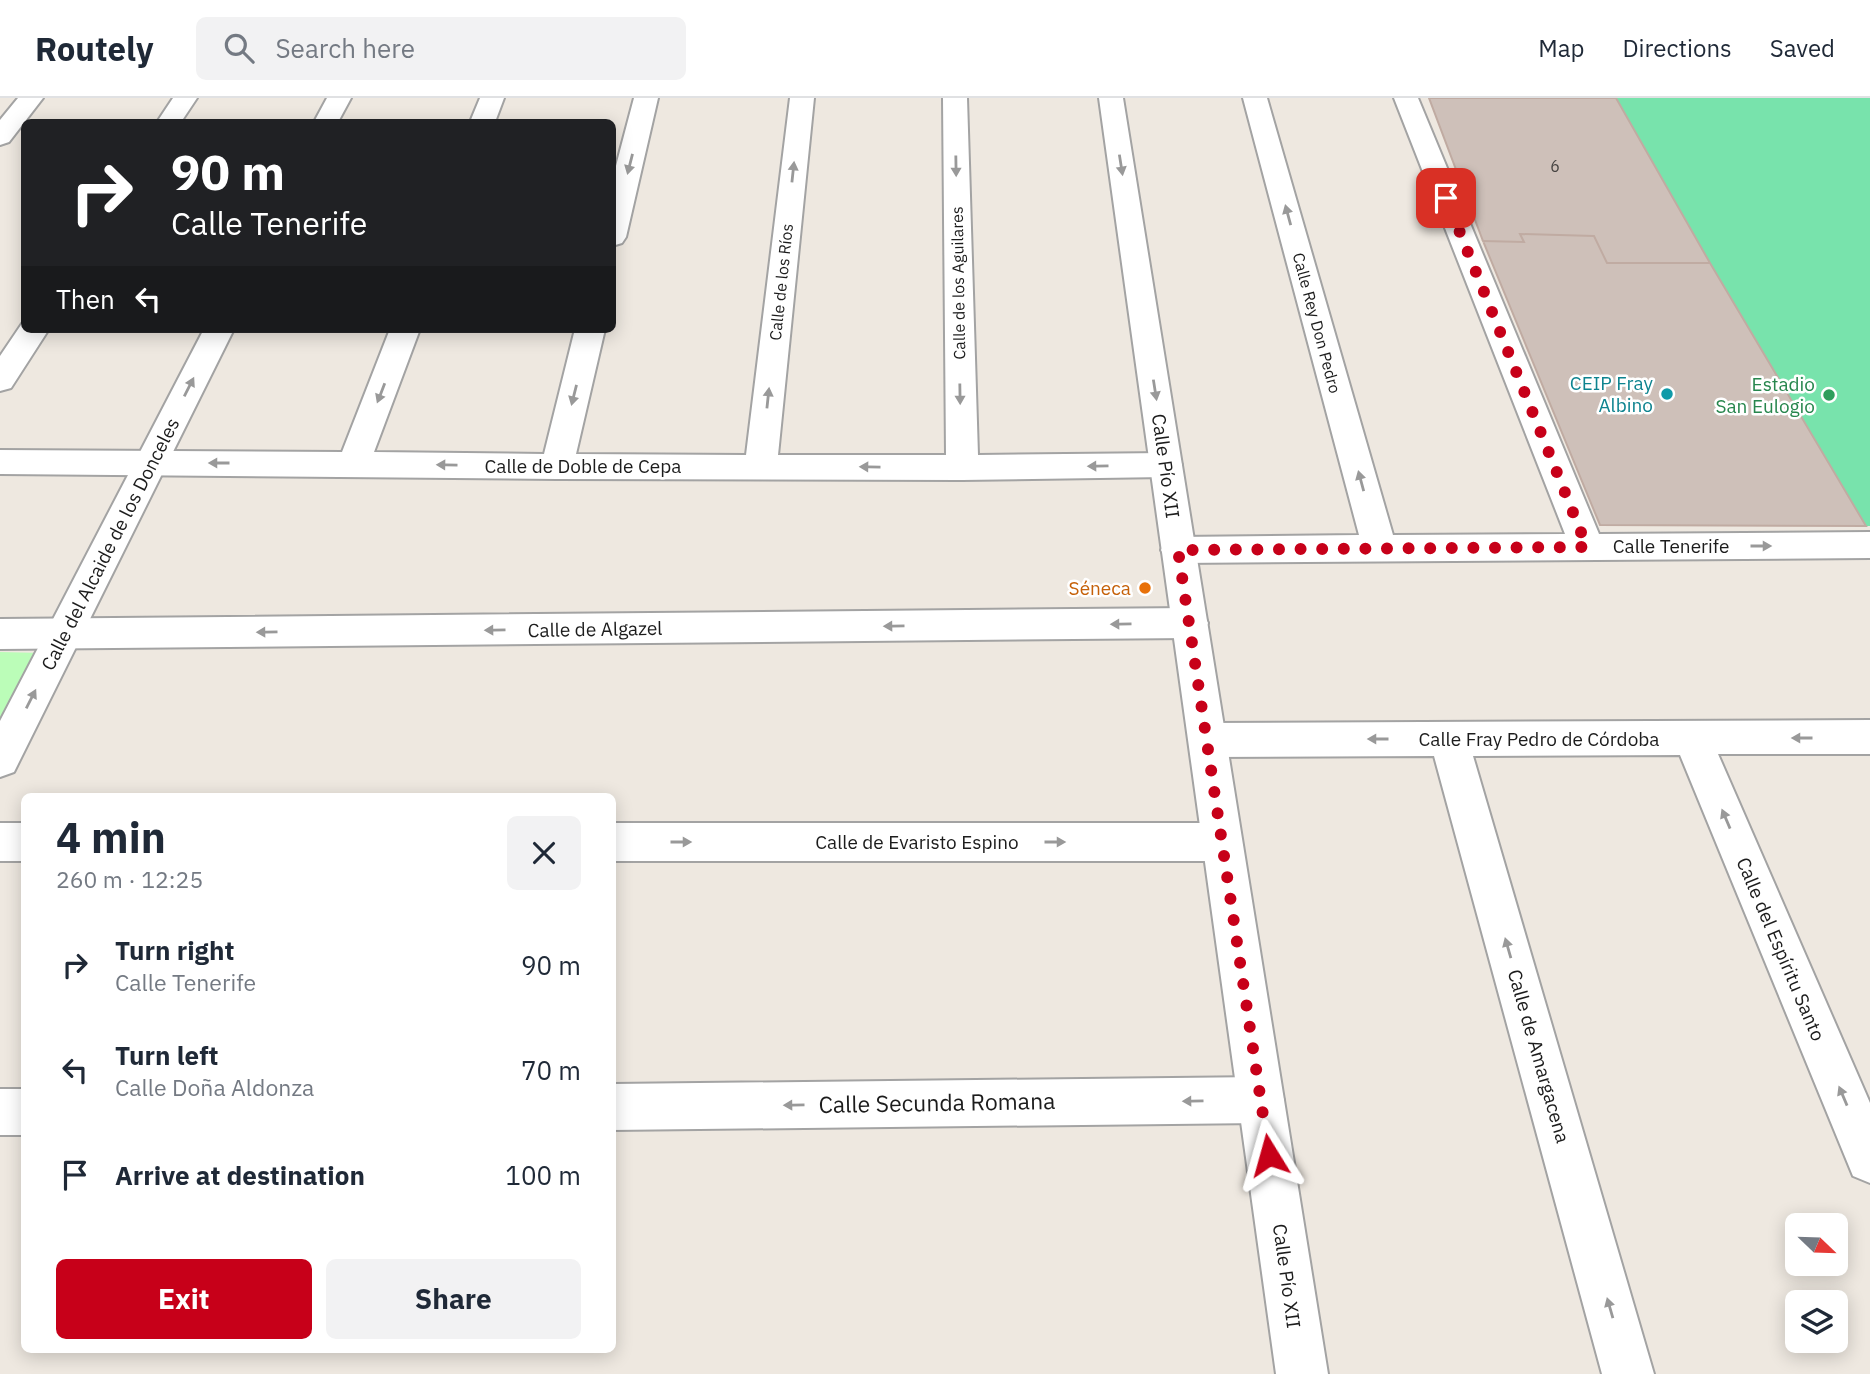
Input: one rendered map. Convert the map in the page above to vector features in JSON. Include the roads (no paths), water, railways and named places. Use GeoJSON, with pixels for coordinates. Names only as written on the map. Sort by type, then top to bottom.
{"type":"FeatureCollection","features":[{"type":"Feature","properties":{"kind":"street"},"geometry":{"type":"LineString","coordinates":[[0,137],[30,98]]}},
{"type":"Feature","properties":{"kind":"street"},"geometry":{"type":"LineString","coordinates":[[171,119],[185,98]]}},
{"type":"Feature","properties":{"kind":"street"},"geometry":{"type":"LineString","coordinates":[[328,119],[339,98]]}},
{"type":"Feature","properties":{"kind":"street"},"geometry":{"type":"LineString","coordinates":[[484,119],[492,98]]}},
{"type":"Feature","properties":{"kind":"street"},"geometry":{"type":"LineString","coordinates":[[616,221],[646,98]]}},
{"type":"Feature","properties":{"kind":"street","name":"Calle de los Ríos"},"geometry":{"type":"LineString","coordinates":[[761,466],[802,98]]}},
{"type":"Feature","properties":{"kind":"street","name":"Calle de los Aguilares"},"geometry":{"type":"LineString","coordinates":[[955,98],[962,468]]}},
{"type":"Feature","properties":{"kind":"street","name":"Calle Pío XII"},"geometry":{"type":"LineString","coordinates":[[1111,98],[1302,1374]]}},
{"type":"Feature","properties":{"kind":"street","name":"Calle Rey Don Pedro"},"geometry":{"type":"LineString","coordinates":[[1255,98],[1379,547]]}},
{"type":"Feature","properties":{"kind":"street"},"geometry":{"type":"LineString","coordinates":[[1406,98],[1587,547]]}},
{"type":"Feature","properties":{"kind":"street"},"geometry":{"type":"LineString","coordinates":[[0,380],[31,333]]}},
{"type":"Feature","properties":{"kind":"street","name":"Calle del Alcaide de los Donceles"},"geometry":{"type":"LineString","coordinates":[[0,760],[217,333]]}},
{"type":"Feature","properties":{"kind":"street"},"geometry":{"type":"LineString","coordinates":[[354,463],[403,333]]}},
{"type":"Feature","properties":{"kind":"street"},"geometry":{"type":"LineString","coordinates":[[557,467],[589,333]]}},
{"type":"Feature","properties":{"kind":"street","name":"Calle de Doble de Cepa"},"geometry":{"type":"LineString","coordinates":[[0,462],[354,463],[557,467],[962,468],[1166,465]]}},
{"type":"Feature","properties":{"kind":"street","name":"Calle Tenerife"},"geometry":{"type":"LineString","coordinates":[[1178,550],[1870,545]]}},
{"type":"Feature","properties":{"kind":"street","name":"Calle de Algazel"},"geometry":{"type":"LineString","coordinates":[[0,634],[1190,623]]}},
{"type":"Feature","properties":{"kind":"street","name":"Calle Fray Pedro de Córdoba"},"geometry":{"type":"LineString","coordinates":[[1208,740],[1870,737]]}},
{"type":"Feature","properties":{"kind":"street","name":"Calle del Espíritu Santo"},"geometry":{"type":"LineString","coordinates":[[1692,738],[1870,1159]]}},
{"type":"Feature","properties":{"kind":"street","name":"Calle de Amargacena"},"geometry":{"type":"LineString","coordinates":[[1449,739],[1628,1374]]}},
{"type":"Feature","properties":{"kind":"street"},"geometry":{"type":"LineString","coordinates":[[0,842],[21,842]]}},
{"type":"Feature","properties":{"kind":"street","name":"Calle de Evaristo Espino"},"geometry":{"type":"LineString","coordinates":[[616,842],[1222,842]]}},
{"type":"Feature","properties":{"kind":"street","name":"Calle Secunda Romana"},"geometry":{"type":"LineString","coordinates":[[616,1107],[1261,1100]]}},
{"type":"Feature","properties":{"kind":"street"},"geometry":{"type":"LineString","coordinates":[[0,1112],[21,1112]]}},
{"type":"Feature","properties":{"kind":"place","name":"CEIP Fray Albino"},"geometry":{"type":"Point","coordinates":[1667,394]}},
{"type":"Feature","properties":{"kind":"place","name":"Estadio San Eulogio"},"geometry":{"type":"Point","coordinates":[1829,395]}},
{"type":"Feature","properties":{"kind":"place","name":"Séneca"},"geometry":{"type":"Point","coordinates":[1145,588]}}]}
